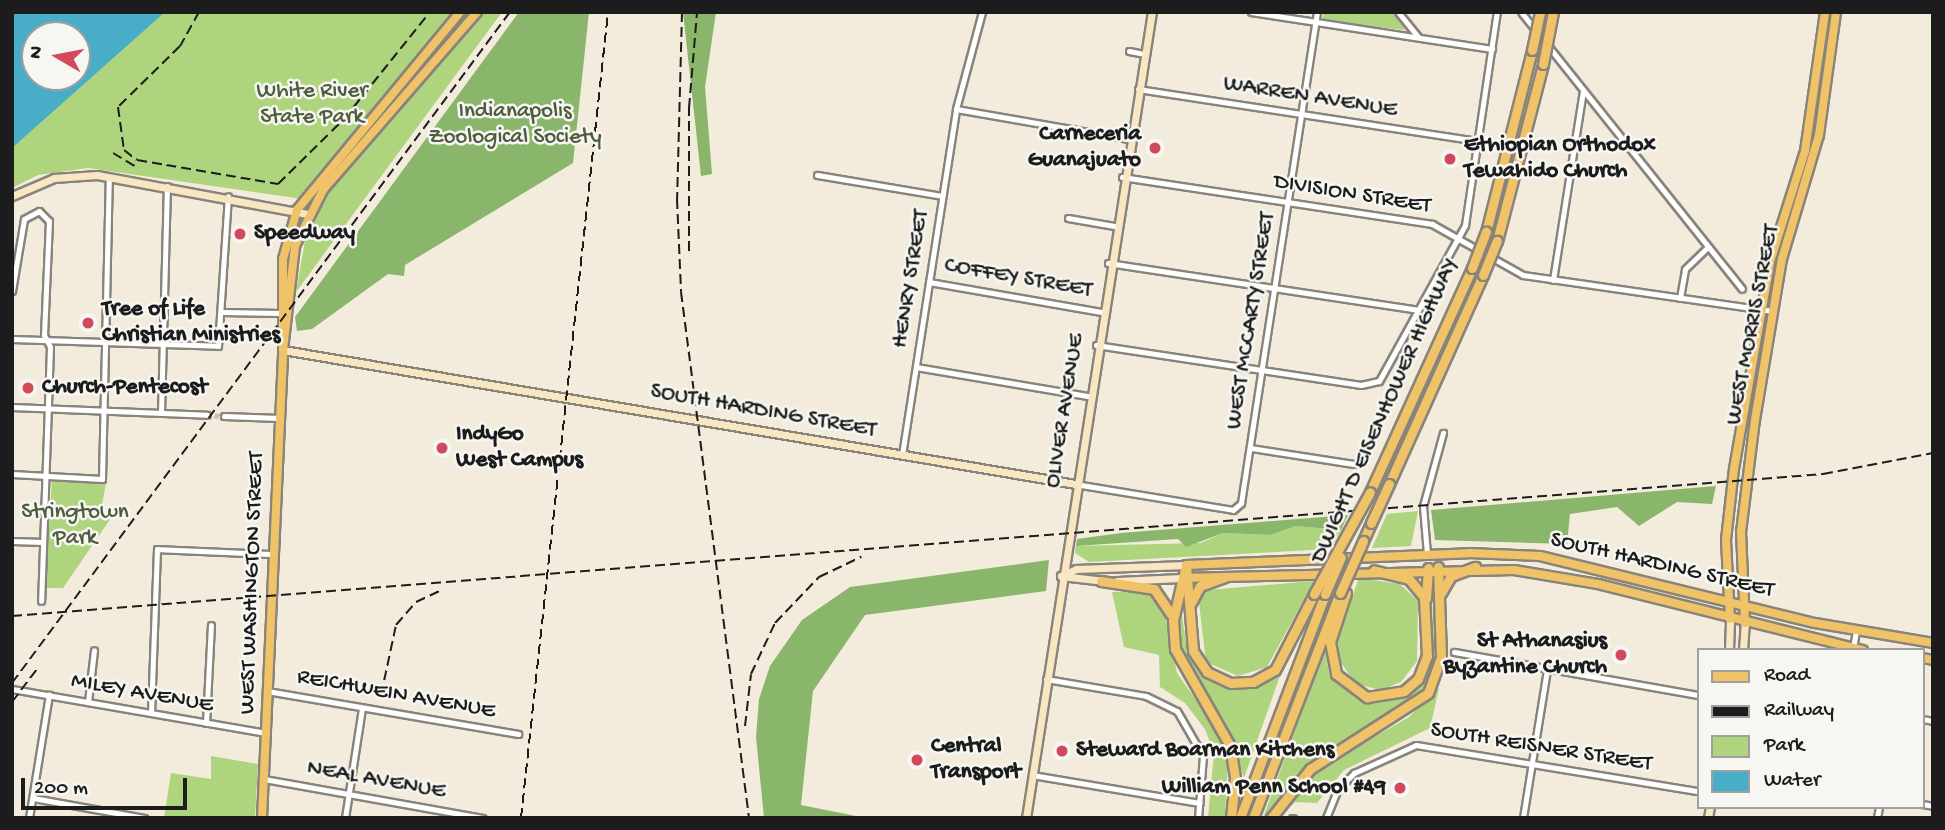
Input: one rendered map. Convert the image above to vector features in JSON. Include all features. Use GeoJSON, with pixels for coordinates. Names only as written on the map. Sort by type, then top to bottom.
{"type":"FeatureCollection","features":[{"type":"Feature","properties":{"kind":"highway","name":"DWIGHT D EISENHOWER HIGHWAY"},"geometry":{"type":"LineString","coordinates":[[1240,818],[1320,594],[1372,488],[1486,232],[1539,12]]}},
{"type":"Feature","properties":{"kind":"highway","name":"DWIGHT D EISENHOWER HIGHWAY"},"geometry":{"type":"LineString","coordinates":[[1253,818],[1363,541],[1497,241],[1543,64],[1553,12]]}},
{"type":"Feature","properties":{"kind":"highway"},"geometry":{"type":"LineString","coordinates":[[1173,620],[1186,565]]}},
{"type":"Feature","properties":{"kind":"highway"},"geometry":{"type":"LineString","coordinates":[[1440,598],[1449,578],[1475,567]]}},
{"type":"Feature","properties":{"kind":"highway"},"geometry":{"type":"LineString","coordinates":[[1343,593],[1330,657],[1345,685],[1370,698],[1399,694],[1421,674],[1428,653],[1426,605],[1433,568]]}},
{"type":"Feature","properties":{"kind":"highway"},"geometry":{"type":"LineString","coordinates":[[1271,818],[1310,769],[1428,693],[1441,663],[1440,598],[1433,568]]}},
{"type":"Feature","properties":{"kind":"highway"},"geometry":{"type":"LineString","coordinates":[[1374,570],[1414,582],[1426,605]]}},
{"type":"Feature","properties":{"kind":"highway"},"geometry":{"type":"LineString","coordinates":[[1189,611],[1198,588],[1225,577]]}},
{"type":"Feature","properties":{"kind":"highway"},"geometry":{"type":"LineString","coordinates":[[1184,578],[1199,663],[1219,680],[1247,684],[1278,665],[1320,594]]}},
{"type":"Feature","properties":{"kind":"highway"},"geometry":{"type":"LineString","coordinates":[[1101,581],[1158,591],[1173,620],[1181,670],[1217,718],[1231,750],[1231,818]]}},
{"type":"Feature","properties":{"kind":"main road","name":"WEST WASHINGTON STREET"},"geometry":{"type":"LineString","coordinates":[[283,350],[281,313],[285,249],[297,211],[460,12]]}},
{"type":"Feature","properties":{"kind":"main road","name":"WEST WASHINGTON STREET"},"geometry":{"type":"LineString","coordinates":[[262,818],[279,418],[293,256],[307,215],[478,12]]}},
{"type":"Feature","properties":{"kind":"main road","name":"WEST MORRIS STREET"},"geometry":{"type":"LineString","coordinates":[[1730,619],[1728,510],[1762,310],[1808,128],[1824,13]]}},
{"type":"Feature","properties":{"kind":"main road"},"geometry":{"type":"LineString","coordinates":[[1824,13],[1836,33]]}},
{"type":"Feature","properties":{"kind":"main road","name":"WEST MORRIS STREET"},"geometry":{"type":"LineString","coordinates":[[1745,623],[1742,512],[1772,311],[1785,247],[1804,189],[1838,13]]}},
{"type":"Feature","properties":{"kind":"main road"},"geometry":{"type":"LineString","coordinates":[[1804,189],[1808,128]]}},
{"type":"Feature","properties":{"kind":"main road"},"geometry":{"type":"LineString","coordinates":[[1785,247],[1790,196]]}},
{"type":"Feature","properties":{"kind":"main road"},"geometry":{"type":"LineString","coordinates":[[1427,554],[1433,568]]}},
{"type":"Feature","properties":{"kind":"main road","name":"SOUTH HARDING STREET"},"geometry":{"type":"LineString","coordinates":[[1186,565],[1427,554],[1557,558],[1856,631],[1933,643]]}},
{"type":"Feature","properties":{"kind":"main road","name":"SOUTH HARDING STREET"},"geometry":{"type":"LineString","coordinates":[[1184,578],[1475,567],[1571,578],[1848,648]]}},
{"type":"Feature","properties":{"kind":"street","name":"HENRY STREET"},"geometry":{"type":"LineString","coordinates":[[902,455],[956,109],[982,12]]}},
{"type":"Feature","properties":{"kind":"street","name":"OLIVER AVENUE"},"geometry":{"type":"LineString","coordinates":[[1027,818],[1108,264],[1152,12]]}},
{"type":"Feature","properties":{"kind":"street"},"geometry":{"type":"LineString","coordinates":[[1251,12],[1492,49]]}},
{"type":"Feature","properties":{"kind":"street","name":"WEST MCCARTY STREET"},"geometry":{"type":"LineString","coordinates":[[1237,510],[1251,449],[1317,12]]}},
{"type":"Feature","properties":{"kind":"street"},"geometry":{"type":"LineString","coordinates":[[1398,12],[1419,38]]}},
{"type":"Feature","properties":{"kind":"street"},"geometry":{"type":"LineString","coordinates":[[1096,345],[1262,370],[1374,383],[1387,372],[1417,310],[1459,236],[1478,141],[1497,12]]}},
{"type":"Feature","properties":{"kind":"street"},"geometry":{"type":"LineString","coordinates":[[1521,12],[1742,289]]}},
{"type":"Feature","properties":{"kind":"street"},"geometry":{"type":"LineString","coordinates":[[1129,51],[1144,54]]}},
{"type":"Feature","properties":{"kind":"street","name":"WARREN AVENUE"},"geometry":{"type":"LineString","coordinates":[[1138,89],[1478,141]]}},
{"type":"Feature","properties":{"kind":"street"},"geometry":{"type":"LineString","coordinates":[[1553,280],[1583,90]]}},
{"type":"Feature","properties":{"kind":"street"},"geometry":{"type":"LineString","coordinates":[[956,109],[1128,139]]}},
{"type":"Feature","properties":{"kind":"street"},"geometry":{"type":"LineString","coordinates":[[817,175],[942,196]]}},
{"type":"Feature","properties":{"kind":"street"},"geometry":{"type":"LineString","coordinates":[[12,196],[66,176],[109,177],[228,197],[307,215]]}},
{"type":"Feature","properties":{"kind":"street"},"geometry":{"type":"LineString","coordinates":[[12,474],[102,479],[109,177]]}},
{"type":"Feature","properties":{"kind":"street","name":"DIVISION STREET"},"geometry":{"type":"LineString","coordinates":[[1122,177],[1435,225],[1459,236],[1506,270],[1553,280],[1772,311]]}},
{"type":"Feature","properties":{"kind":"street"},"geometry":{"type":"LineString","coordinates":[[161,413],[167,186]]}},
{"type":"Feature","properties":{"kind":"street"},"geometry":{"type":"LineString","coordinates":[[12,339],[162,346],[220,345],[228,197]]}},
{"type":"Feature","properties":{"kind":"street"},"geometry":{"type":"LineString","coordinates":[[12,291],[25,218],[38,210],[49,221],[41,601]]}},
{"type":"Feature","properties":{"kind":"street"},"geometry":{"type":"LineString","coordinates":[[1068,218],[1114,226]]}},
{"type":"Feature","properties":{"kind":"street"},"geometry":{"type":"LineString","coordinates":[[1680,298],[1685,270],[1709,247]]}},
{"type":"Feature","properties":{"kind":"street"},"geometry":{"type":"LineString","coordinates":[[1108,264],[1417,310]]}},
{"type":"Feature","properties":{"kind":"street","name":"COFFEY STREET"},"geometry":{"type":"LineString","coordinates":[[929,282],[1101,312]]}},
{"type":"Feature","properties":{"kind":"street"},"geometry":{"type":"LineString","coordinates":[[222,312],[281,313]]}},
{"type":"Feature","properties":{"kind":"street","name":"SOUTH HARDING STREET"},"geometry":{"type":"LineString","coordinates":[[283,350],[1237,510]]}},
{"type":"Feature","properties":{"kind":"street"},"geometry":{"type":"LineString","coordinates":[[916,367],[1088,396]]}},
{"type":"Feature","properties":{"kind":"street"},"geometry":{"type":"LineString","coordinates":[[12,407],[207,415]]}},
{"type":"Feature","properties":{"kind":"street"},"geometry":{"type":"LineString","coordinates":[[223,416],[279,418]]}},
{"type":"Feature","properties":{"kind":"street"},"geometry":{"type":"LineString","coordinates":[[1427,554],[1423,506],[1443,433]]}},
{"type":"Feature","properties":{"kind":"street"},"geometry":{"type":"LineString","coordinates":[[1251,449],[1353,464]]}},
{"type":"Feature","properties":{"kind":"street"},"geometry":{"type":"LineString","coordinates":[[12,541],[43,542]]}},
{"type":"Feature","properties":{"kind":"street"},"geometry":{"type":"LineString","coordinates":[[151,713],[157,549],[273,554]]}},
{"type":"Feature","properties":{"kind":"street","name":"SOUTH HARDING STREET"},"geometry":{"type":"LineString","coordinates":[[1061,576],[1076,569],[1186,565]]}},
{"type":"Feature","properties":{"kind":"street","name":"SOUTH HARDING STREET"},"geometry":{"type":"LineString","coordinates":[[1061,576],[1101,581],[1184,578]]}},
{"type":"Feature","properties":{"kind":"street","name":"WEST MORRIS STREET"},"geometry":{"type":"LineString","coordinates":[[1729,648],[1730,619]]}},
{"type":"Feature","properties":{"kind":"street","name":"WEST MORRIS STREET"},"geometry":{"type":"LineString","coordinates":[[1743,648],[1745,623]]}},
{"type":"Feature","properties":{"kind":"street"},"geometry":{"type":"LineString","coordinates":[[206,723],[211,625]]}},
{"type":"Feature","properties":{"kind":"street"},"geometry":{"type":"LineString","coordinates":[[1852,648],[1856,631]]}},
{"type":"Feature","properties":{"kind":"street"},"geometry":{"type":"LineString","coordinates":[[88,702],[94,650]]}},
{"type":"Feature","properties":{"kind":"street"},"geometry":{"type":"LineString","coordinates":[[1454,652],[1696,695]]}},
{"type":"Feature","properties":{"kind":"street"},"geometry":{"type":"LineString","coordinates":[[1523,818],[1547,669]]}},
{"type":"Feature","properties":{"kind":"street"},"geometry":{"type":"LineString","coordinates":[[1046,679],[1161,701],[1186,720],[1200,744],[1198,818]]}},
{"type":"Feature","properties":{"kind":"street","name":"MILEY AVENUE"},"geometry":{"type":"LineString","coordinates":[[12,689],[266,733]]}},
{"type":"Feature","properties":{"kind":"street","name":"REICHWEIN AVENUE"},"geometry":{"type":"LineString","coordinates":[[267,691],[518,734]]}},
{"type":"Feature","properties":{"kind":"street"},"geometry":{"type":"LineString","coordinates":[[29,818],[49,695]]}},
{"type":"Feature","properties":{"kind":"street"},"geometry":{"type":"LineString","coordinates":[[345,818],[362,708]]}},
{"type":"Feature","properties":{"kind":"street","name":"SOUTH REISNER STREET"},"geometry":{"type":"LineString","coordinates":[[1325,818],[1346,779],[1406,747],[1533,763],[1696,791]]}},
{"type":"Feature","properties":{"kind":"street"},"geometry":{"type":"LineString","coordinates":[[1032,775],[1200,803]]}},
{"type":"Feature","properties":{"kind":"street","name":"NEAL AVENUE"},"geometry":{"type":"LineString","coordinates":[[264,779],[483,818]]}},
{"type":"Feature","properties":{"kind":"street"},"geometry":{"type":"LineString","coordinates":[[33,798],[144,818]]}},
{"type":"Feature","properties":{"kind":"green space","name":"White River State Park"},"geometry":{"type":"Polygon","coordinates":[[[12,12],[502,12],[296,292],[305,241],[319,210],[296,198],[88,168],[38,175],[12,188],[12,12]]]}},
{"type":"Feature","properties":{"kind":"green space","name":"Indianapolis Zoological Society"},"geometry":{"type":"Polygon","coordinates":[[[519,12],[589,12],[573,163],[405,265],[404,276],[388,274],[312,329],[297,331],[295,317],[519,12]]]}},
{"type":"Feature","properties":{"kind":"green space"},"geometry":{"type":"Polygon","coordinates":[[[683,12],[716,12],[705,87],[712,174],[701,176],[683,12]]]}},
{"type":"Feature","properties":{"kind":"green space"},"geometry":{"type":"Polygon","coordinates":[[[1323,12],[1393,12],[1405,30],[1323,21],[1323,12]]]}},
{"type":"Feature","properties":{"kind":"green space","name":"Stringtown Park"},"geometry":{"type":"Polygon","coordinates":[[[52,480],[106,483],[100,515],[111,518],[63,588],[45,588],[52,480]]]}},
{"type":"Feature","properties":{"kind":"green space"},"geometry":{"type":"Polygon","coordinates":[[[1716,486],[1712,504],[1677,502],[1639,526],[1617,507],[1570,514],[1567,544],[1435,540],[1431,510],[1716,486]]]}},
{"type":"Feature","properties":{"kind":"green space"},"geometry":{"type":"Polygon","coordinates":[[[1418,511],[1411,546],[1372,548],[1387,514],[1418,511]]]}},
{"type":"Feature","properties":{"kind":"green space"},"geometry":{"type":"Polygon","coordinates":[[[1348,515],[1341,530],[1295,526],[1271,535],[1223,533],[1186,547],[1178,539],[1076,546],[1077,539],[1121,533],[1348,515]]]}},
{"type":"Feature","properties":{"kind":"green space"},"geometry":{"type":"Polygon","coordinates":[[[1295,526],[1341,530],[1330,549],[1089,562],[1075,553],[1076,546],[1201,543],[1223,533],[1271,535],[1295,526]]]}},
{"type":"Feature","properties":{"kind":"green space"},"geometry":{"type":"Polygon","coordinates":[[[1049,560],[1046,591],[865,615],[813,691],[801,805],[866,818],[764,818],[756,737],[759,699],[770,666],[802,620],[850,587],[1049,560]]]}},
{"type":"Feature","properties":{"kind":"green space"},"geometry":{"type":"Polygon","coordinates":[[[1359,578],[1400,584],[1418,601],[1417,661],[1401,682],[1381,690],[1356,684],[1337,657],[1337,638],[1359,578]]]}},
{"type":"Feature","properties":{"kind":"green space"},"geometry":{"type":"Polygon","coordinates":[[[1314,581],[1267,667],[1238,676],[1206,662],[1199,603],[1207,590],[1314,581]]]}},
{"type":"Feature","properties":{"kind":"green space"},"geometry":{"type":"Polygon","coordinates":[[[1433,586],[1438,662],[1421,697],[1323,755],[1263,818],[1325,648],[1329,672],[1355,698],[1402,697],[1426,675],[1432,656],[1433,586]]]}},
{"type":"Feature","properties":{"kind":"green space"},"geometry":{"type":"Polygon","coordinates":[[[1112,592],[1149,592],[1162,599],[1177,673],[1221,736],[1228,757],[1225,818],[1208,818],[1214,753],[1205,729],[1185,703],[1160,687],[1159,655],[1124,647],[1112,592]]]}},
{"type":"Feature","properties":{"kind":"green space"},"geometry":{"type":"Polygon","coordinates":[[[1179,593],[1186,643],[1207,677],[1250,687],[1281,673],[1244,778],[1224,723],[1179,648],[1179,593]]]}},
{"type":"Feature","properties":{"kind":"green space"},"geometry":{"type":"Polygon","coordinates":[[[1439,688],[1430,728],[1344,770],[1317,803],[1295,802],[1277,818],[1319,769],[1409,717],[1439,688]]]}},
{"type":"Feature","properties":{"kind":"green space"},"geometry":{"type":"Polygon","coordinates":[[[211,756],[258,764],[255,818],[164,818],[171,773],[211,779],[211,756]]]}},
{"type":"Feature","properties":{"kind":"water"},"geometry":{"type":"Polygon","coordinates":[[[12,12],[165,12],[91,78],[91,21],[21,21],[21,91],[76,91],[12,148],[12,12]]]}},
{"type":"Feature","properties":{"kind":"tunnel"},"geometry":{"type":"LineString","coordinates":[[207,415],[224,416]]}},
{"type":"Feature","properties":{"kind":"railway"},"geometry":{"type":"LineString","coordinates":[[199,12],[180,46],[118,107],[124,150],[137,160],[278,184],[344,119],[430,12]]}},
{"type":"Feature","properties":{"kind":"railway"},"geometry":{"type":"LineString","coordinates":[[12,683],[510,12]]}},
{"type":"Feature","properties":{"kind":"railway"},"geometry":{"type":"LineString","coordinates":[[521,818],[608,12]]}},
{"type":"Feature","properties":{"kind":"railway"},"geometry":{"type":"LineString","coordinates":[[682,12],[677,199],[681,292],[749,818]]}},
{"type":"Feature","properties":{"kind":"railway"},"geometry":{"type":"LineString","coordinates":[[689,251],[689,108],[697,12]]}},
{"type":"Feature","properties":{"kind":"railway"},"geometry":{"type":"LineString","coordinates":[[113,153],[135,166]]}},
{"type":"Feature","properties":{"kind":"railway"},"geometry":{"type":"LineString","coordinates":[[12,616],[1823,474],[1933,453]]}},
{"type":"Feature","properties":{"kind":"railway"},"geometry":{"type":"LineString","coordinates":[[745,726],[751,674],[775,623],[819,577],[861,557]]}},
{"type":"Feature","properties":{"kind":"railway"},"geometry":{"type":"LineString","coordinates":[[381,695],[396,625],[416,602],[442,590]]}},
{"type":"Feature","properties":{"kind":"railway"},"geometry":{"type":"LineString","coordinates":[[12,702],[37,669]]}},
{"type":"Feature","properties":{"kind":"place","name":"Carneceria Guanajuato"},"geometry":{"type":"Point","coordinates":[1155,148]}},
{"type":"Feature","properties":{"kind":"place","name":"Ethiopian Orthodox Tewahido Church"},"geometry":{"type":"Point","coordinates":[1450,159]}},
{"type":"Feature","properties":{"kind":"place","name":"Speedway"},"geometry":{"type":"Point","coordinates":[240,234]}},
{"type":"Feature","properties":{"kind":"place","name":"Tree of Life Christian Ministries"},"geometry":{"type":"Point","coordinates":[88,323]}},
{"type":"Feature","properties":{"kind":"place","name":"Church-Pentecost"},"geometry":{"type":"Point","coordinates":[28,388]}},
{"type":"Feature","properties":{"kind":"place","name":"IndyGo West Campus"},"geometry":{"type":"Point","coordinates":[442,448]}},
{"type":"Feature","properties":{"kind":"place","name":"St Athanasius Byzantine Church"},"geometry":{"type":"Point","coordinates":[1621,655]}},
{"type":"Feature","properties":{"kind":"place","name":"Steward Boarman Kitchens"},"geometry":{"type":"Point","coordinates":[1062,751]}},
{"type":"Feature","properties":{"kind":"place","name":"Central Transport"},"geometry":{"type":"Point","coordinates":[917,760]}},
{"type":"Feature","properties":{"kind":"place","name":"William Penn School #49"},"geometry":{"type":"Point","coordinates":[1400,788]}}]}
